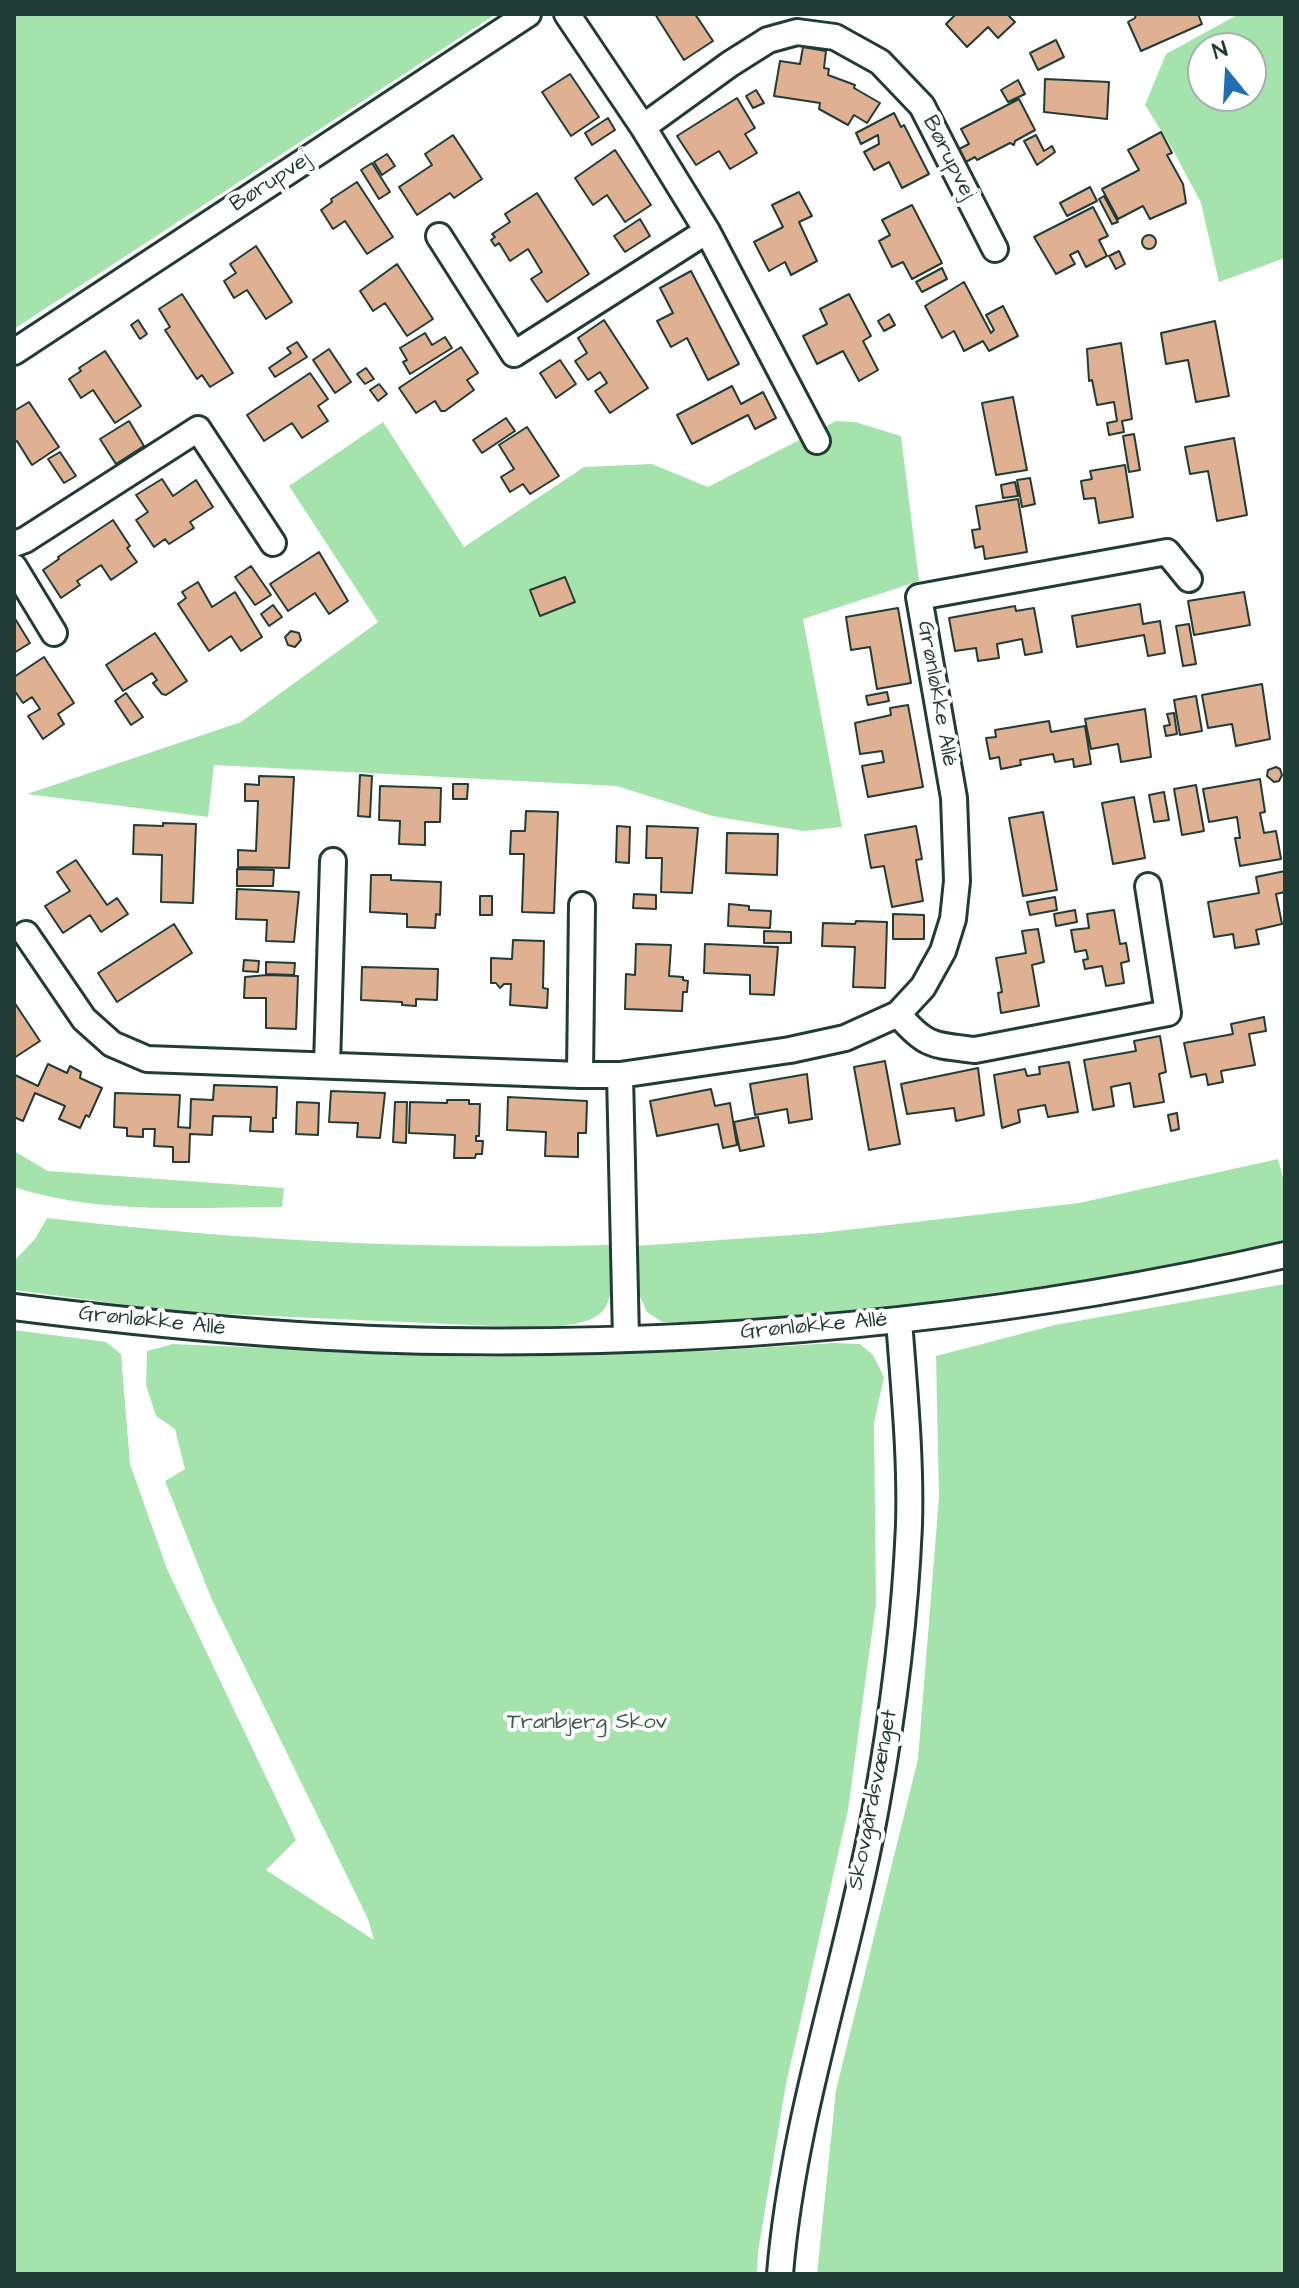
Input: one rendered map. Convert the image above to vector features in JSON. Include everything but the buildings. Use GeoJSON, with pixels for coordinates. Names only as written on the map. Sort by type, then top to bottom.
{"type":"FeatureCollection","features":[{"type":"Feature","properties":{"kind":"street","name":"Børupvej"},"geometry":{"type":"LineString","coordinates":[[14,352],[528,14]]}},
{"type":"Feature","properties":{"kind":"street"},"geometry":{"type":"LineString","coordinates":[[567,14],[643,127],[707,231],[817,441]]}},
{"type":"Feature","properties":{"kind":"street","name":"Børupvej"},"geometry":{"type":"LineString","coordinates":[[643,127],[768,40],[797,32],[835,37],[880,62],[922,106],[995,249]]}},
{"type":"Feature","properties":{"kind":"street"},"geometry":{"type":"LineString","coordinates":[[439,236],[514,354],[707,231]]}},
{"type":"Feature","properties":{"kind":"street"},"geometry":{"type":"LineString","coordinates":[[14,544],[198,429],[273,543]]}},
{"type":"Feature","properties":{"kind":"street","name":"Grønløkke Allé"},"geometry":{"type":"LineString","coordinates":[[26,934],[84,1019],[112,1044],[147,1059],[620,1075],[845,1038],[898,1014],[923,987],[943,951],[953,919],[957,881],[954,798],[919,597],[1167,552],[1189,579]]}},
{"type":"Feature","properties":{"kind":"street"},"geometry":{"type":"LineString","coordinates":[[14,567],[54,633]]}},
{"type":"Feature","properties":{"kind":"street"},"geometry":{"type":"LineString","coordinates":[[327,1065],[333,861]]}},
{"type":"Feature","properties":{"kind":"street"},"geometry":{"type":"LineString","coordinates":[[898,1014],[918,1038],[943,1046],[975,1050],[1168,1013],[1148,886]]}},
{"type":"Feature","properties":{"kind":"street"},"geometry":{"type":"LineString","coordinates":[[580,1075],[582,905]]}},
{"type":"Feature","properties":{"kind":"street"},"geometry":{"type":"LineString","coordinates":[[620,1075],[626,1339]]}},
{"type":"Feature","properties":{"kind":"street","name":"Grønløkke Allé"},"geometry":{"type":"LineString","coordinates":[[14,1307],[244,1331],[442,1341],[626,1339],[899,1320],[1040,1301],[1199,1274],[1285,1255]]}},
{"type":"Feature","properties":{"kind":"street","name":"Skovgårdsvænget"},"geometry":{"type":"LineString","coordinates":[[780,2274],[782,2245],[810,2093],[876,1808],[901,1644],[909,1522],[899,1320]]}},
{"type":"Feature","properties":{"kind":"green space"},"geometry":{"type":"Polygon","coordinates":[[[14,14],[496,14],[14,329],[14,14]]]}},
{"type":"Feature","properties":{"kind":"green space"},"geometry":{"type":"Polygon","coordinates":[[[1239,14],[1285,14],[1285,258],[1219,282],[1201,203],[1145,105],[1166,54],[1187,42],[1187,112],[1267,112],[1267,32],[1206,32],[1239,14]]]}},
{"type":"Feature","properties":{"kind":"green space"},"geometry":{"type":"Polygon","coordinates":[[[836,421],[855,422],[901,436],[919,581],[803,619],[842,827],[804,831],[712,816],[617,786],[214,765],[208,817],[27,794],[241,722],[378,622],[289,486],[383,422],[464,547],[584,467],[652,464],[708,487],[836,421]]]}},
{"type":"Feature","properties":{"kind":"green space"},"geometry":{"type":"Polygon","coordinates":[[[14,1151],[48,1171],[284,1188],[282,1207],[147,1208],[46,1196],[14,1187],[14,1151]]]}},
{"type":"Feature","properties":{"kind":"green space"},"geometry":{"type":"Polygon","coordinates":[[[1278,1159],[1285,1185],[1285,1243],[1137,1273],[890,1307],[707,1322],[662,1322],[647,1312],[638,1292],[635,1246],[820,1233],[1079,1203],[1278,1159]]]}},
{"type":"Feature","properties":{"kind":"green space"},"geometry":{"type":"Polygon","coordinates":[[[47,1218],[328,1242],[469,1246],[610,1245],[611,1287],[603,1311],[593,1318],[580,1323],[539,1328],[180,1312],[14,1290],[14,1261],[35,1239],[47,1218]]]}},
{"type":"Feature","properties":{"kind":"green space"},"geometry":{"type":"Polygon","coordinates":[[[1285,1284],[1285,2274],[817,2274],[836,2090],[918,1759],[939,1497],[936,1356],[1055,1325],[1285,1284]]]}},
{"type":"Feature","properties":{"kind":"green space","name":"Tranbjerg Skov"},"geometry":{"type":"Polygon","coordinates":[[[14,1330],[106,1342],[121,1354],[130,1464],[167,1569],[296,1840],[266,1870],[374,1940],[368,1919],[212,1600],[165,1481],[185,1469],[175,1429],[156,1416],[146,1385],[147,1351],[173,1344],[483,1357],[708,1351],[834,1343],[860,1344],[873,1355],[884,1377],[874,1423],[876,1603],[848,1810],[786,2084],[757,2274],[14,2274],[14,1330]]]}}]}
